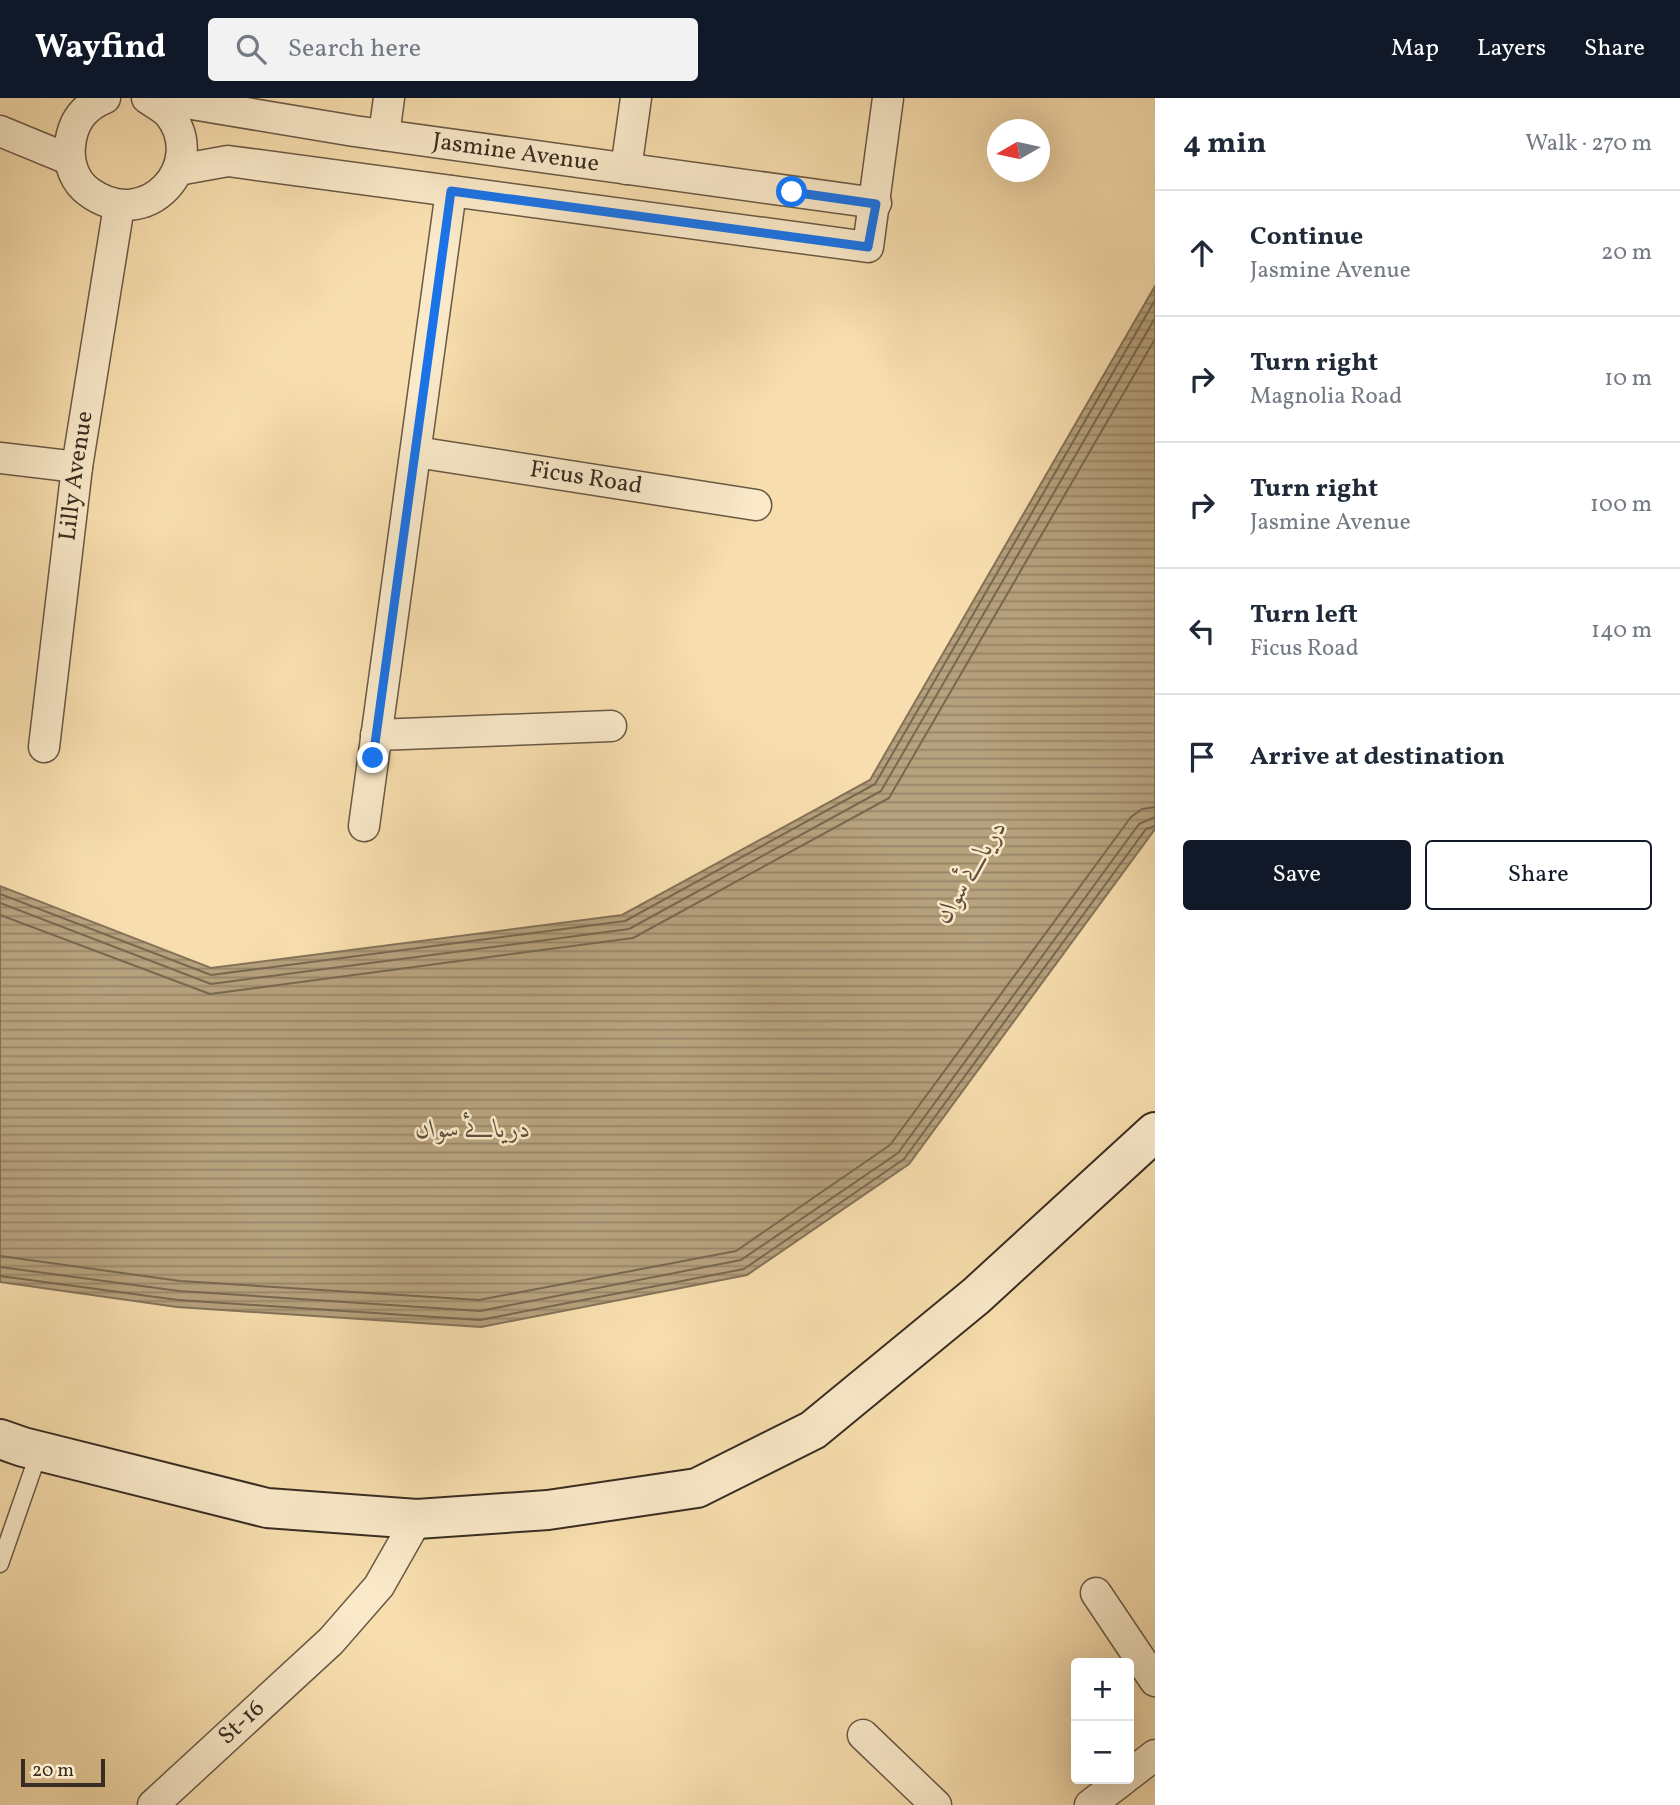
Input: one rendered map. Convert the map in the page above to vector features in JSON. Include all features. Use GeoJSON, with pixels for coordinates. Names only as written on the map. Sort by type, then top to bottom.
{"type":"FeatureCollection","features":[{"type":"Feature","properties":{"kind":"main road"},"geometry":{"type":"LineString","coordinates":[[0,1439],[39,1452],[267,1508],[418,1519],[548,1510],[697,1488],[813,1430],[976,1296],[1155,1132]]}},
{"type":"Feature","properties":{"kind":"street"},"geometry":{"type":"LineString","coordinates":[[105,98],[89,105],[71,129],[68,159],[80,186],[104,203],[119,206],[134,206],[160,194],[178,170],[181,141],[169,114],[147,98]]}},
{"type":"Feature","properties":{"kind":"street","name":"Jasmine Avenue"},"geometry":{"type":"LineString","coordinates":[[156,98],[384,135],[876,204],[868,247],[228,161],[178,170]]}},
{"type":"Feature","properties":{"kind":"street"},"geometry":{"type":"LineString","coordinates":[[384,135],[389,98]]}},
{"type":"Feature","properties":{"kind":"street"},"geometry":{"type":"LineString","coordinates":[[626,169],[636,98]]}},
{"type":"Feature","properties":{"kind":"street"},"geometry":{"type":"LineString","coordinates":[[876,204],[888,98]]}},
{"type":"Feature","properties":{"kind":"street"},"geometry":{"type":"LineString","coordinates":[[0,131],[68,159]]}},
{"type":"Feature","properties":{"kind":"street"},"geometry":{"type":"LineString","coordinates":[[364,826],[451,191]]}},
{"type":"Feature","properties":{"kind":"street","name":"Lilly Avenue"},"geometry":{"type":"LineString","coordinates":[[44,747],[77,467],[119,206]]}},
{"type":"Feature","properties":{"kind":"street","name":"Ficus Road"},"geometry":{"type":"LineString","coordinates":[[416,452],[756,505]]}},
{"type":"Feature","properties":{"kind":"street"},"geometry":{"type":"LineString","coordinates":[[0,458],[77,467]]}},
{"type":"Feature","properties":{"kind":"street"},"geometry":{"type":"LineString","coordinates":[[376,735],[611,726]]}},
{"type":"Feature","properties":{"kind":"street","name":"St-16"},"geometry":{"type":"LineString","coordinates":[[153,1805],[331,1641],[379,1586],[418,1519]]}},
{"type":"Feature","properties":{"kind":"street"},"geometry":{"type":"LineString","coordinates":[[1096,1594],[1155,1681]]}},
{"type":"Feature","properties":{"kind":"street"},"geometry":{"type":"LineString","coordinates":[[863,1735],[936,1805]]}},
{"type":"Feature","properties":{"kind":"street"},"geometry":{"type":"LineString","coordinates":[[1134,1771],[1155,1755]]}},
{"type":"Feature","properties":{"kind":"street"},"geometry":{"type":"LineString","coordinates":[[1090,1805],[1117,1784]]}},
{"type":"Feature","properties":{"kind":"lane"},"geometry":{"type":"LineString","coordinates":[[0,1564],[39,1452]]}},
{"type":"Feature","properties":{"kind":"water","name":"دریائے سواں"},"geometry":{"type":"Polygon","coordinates":[[[1155,286],[1155,829],[909,1164],[747,1275],[481,1327],[177,1307],[0,1282],[0,886],[211,968],[622,915],[870,780],[1155,286]]]}},
{"type":"Feature","properties":{"kind":"route"},"geometry":{"type":"LineString","coordinates":[[373,758],[451,191],[868,247],[876,204],[792,192]]}}]}
